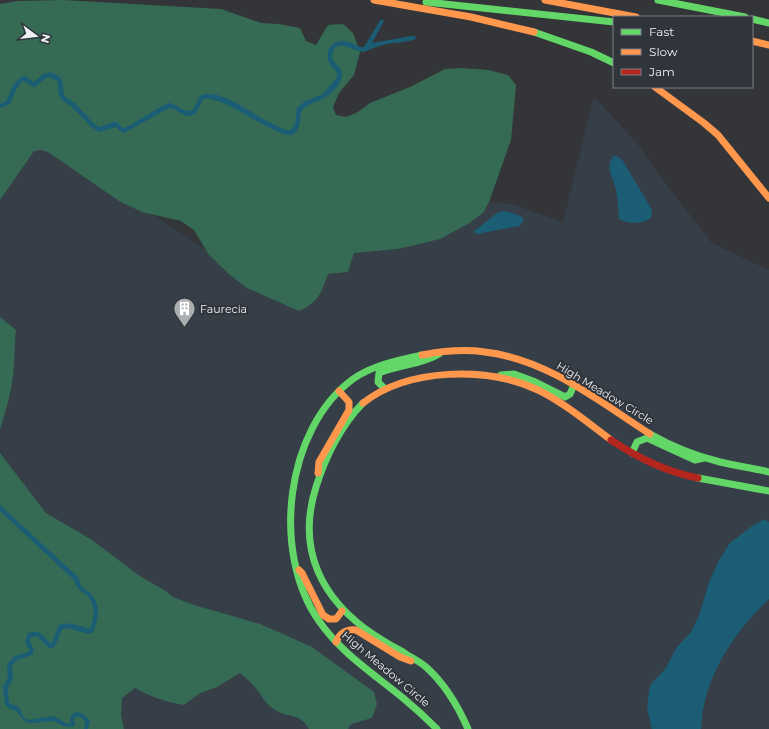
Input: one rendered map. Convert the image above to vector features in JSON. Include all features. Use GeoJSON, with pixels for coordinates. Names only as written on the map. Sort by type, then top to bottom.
{"type":"FeatureCollection","features":[{"type":"Feature","properties":{"kind":"main road"},"geometry":{"type":"LineString","coordinates":[[374,0],[475,17],[537,32],[601,55],[613,62]]}},
{"type":"Feature","properties":{"kind":"main road"},"geometry":{"type":"LineString","coordinates":[[404,0],[613,22]]}},
{"type":"Feature","properties":{"kind":"main road"},"geometry":{"type":"LineString","coordinates":[[545,0],[631,16]]}},
{"type":"Feature","properties":{"kind":"main road"},"geometry":{"type":"LineString","coordinates":[[658,0],[739,16]]}},
{"type":"Feature","properties":{"kind":"main road"},"geometry":{"type":"LineString","coordinates":[[753,19],[769,23]]}},
{"type":"Feature","properties":{"kind":"main road"},"geometry":{"type":"LineString","coordinates":[[753,41],[769,45]]}},
{"type":"Feature","properties":{"kind":"main road"},"geometry":{"type":"LineString","coordinates":[[655,88],[718,135],[769,198]]}},
{"type":"Feature","properties":{"kind":"main road"},"geometry":{"type":"LineString","coordinates":[[753,177],[769,191]]}},
{"type":"Feature","properties":{"kind":"main road","name":"High Meadow Circle"},"geometry":{"type":"LineString","coordinates":[[437,729],[418,711],[355,661],[328,634],[319,622],[308,601],[295,565],[290,533],[290,512],[295,482],[309,436],[323,409],[339,391],[354,378],[378,366],[441,352],[461,351],[498,354],[553,373],[654,436],[678,448],[704,458],[769,472]]}},
{"type":"Feature","properties":{"kind":"main road"},"geometry":{"type":"LineString","coordinates":[[384,389],[380,387],[377,381],[378,373],[431,359],[441,352]]}},
{"type":"Feature","properties":{"kind":"main road","name":"High Meadow Circle"},"geometry":{"type":"LineString","coordinates":[[468,729],[444,687],[425,666],[359,625],[342,610],[325,587],[315,565],[309,541],[309,517],[313,492],[318,477],[345,424],[355,411],[366,402],[384,389],[405,381],[450,374],[480,374],[497,376],[510,379],[539,390],[632,453],[665,469],[708,481],[744,485],[769,491]]}},
{"type":"Feature","properties":{"kind":"main road"},"geometry":{"type":"LineString","coordinates":[[497,376],[514,374],[565,397],[570,394],[574,385]]}},
{"type":"Feature","properties":{"kind":"main road"},"geometry":{"type":"LineString","coordinates":[[318,477],[319,462],[350,406],[348,399],[339,391]]}},
{"type":"Feature","properties":{"kind":"main road"},"geometry":{"type":"LineString","coordinates":[[632,453],[635,443],[639,440],[647,438],[695,460],[704,458]]}},
{"type":"Feature","properties":{"kind":"main road"},"geometry":{"type":"LineString","coordinates":[[295,565],[302,573],[323,615],[327,619],[336,619],[342,610]]}},
{"type":"Feature","properties":{"kind":"main road"},"geometry":{"type":"LineString","coordinates":[[336,642],[339,635],[345,630],[356,630],[400,657],[425,666]]}},
{"type":"Feature","properties":{"kind":"shaded area"},"geometry":{"type":"Polygon","coordinates":[[[594,97],[637,143],[669,188],[712,243],[769,270],[769,729],[0,729],[0,194],[37,138],[299,311],[324,288],[328,274],[348,272],[354,253],[398,249],[483,213],[489,202],[512,204],[563,222],[594,97]]]}},
{"type":"Feature","properties":{"kind":"green space"},"geometry":{"type":"Polygon","coordinates":[[[63,0],[221,9],[261,23],[279,24],[300,28],[306,41],[316,45],[328,25],[343,24],[353,33],[360,52],[354,75],[339,93],[333,107],[336,115],[346,117],[358,112],[370,103],[410,87],[445,69],[462,68],[488,70],[508,75],[516,85],[511,140],[489,202],[483,213],[468,224],[440,239],[398,249],[354,253],[348,272],[328,274],[321,292],[315,301],[299,311],[247,288],[230,275],[209,255],[194,230],[181,221],[142,212],[119,201],[48,152],[41,150],[34,151],[0,200],[0,4],[18,1],[63,0]]]}},
{"type":"Feature","properties":{"kind":"green space"},"geometry":{"type":"Polygon","coordinates":[[[0,317],[16,330],[12,383],[0,430],[0,317]]]}},
{"type":"Feature","properties":{"kind":"green space"},"geometry":{"type":"Polygon","coordinates":[[[0,453],[46,513],[92,540],[141,577],[173,597],[194,605],[260,624],[312,647],[374,692],[377,704],[372,718],[351,724],[348,729],[309,729],[302,720],[282,713],[269,706],[257,689],[240,673],[217,687],[200,693],[184,705],[159,699],[135,688],[122,698],[121,715],[124,729],[0,729],[0,453]]]}},
{"type":"Feature","properties":{"kind":"water"},"geometry":{"type":"Polygon","coordinates":[[[381,19],[384,21],[372,43],[411,36],[415,36],[416,39],[382,45],[364,52],[344,46],[336,47],[333,51],[332,58],[342,72],[341,81],[330,94],[302,110],[299,128],[295,133],[288,135],[278,132],[225,104],[213,100],[203,99],[194,115],[187,116],[169,108],[124,133],[116,127],[99,132],[90,126],[72,107],[62,100],[59,95],[58,82],[50,77],[46,78],[35,87],[22,81],[10,104],[0,108],[0,104],[6,101],[14,84],[21,77],[25,76],[34,82],[44,74],[50,72],[62,79],[64,96],[75,103],[93,123],[100,127],[117,122],[123,128],[127,127],[167,103],[174,104],[184,110],[190,111],[193,109],[201,95],[209,94],[218,95],[237,103],[285,130],[291,130],[295,124],[297,108],[305,101],[323,94],[337,77],[337,73],[328,58],[328,51],[331,45],[337,42],[346,41],[360,47],[364,47],[381,19]]]}},
{"type":"Feature","properties":{"kind":"water"},"geometry":{"type":"Polygon","coordinates":[[[613,156],[617,156],[623,161],[652,210],[651,218],[644,222],[635,223],[619,219],[617,193],[610,173],[610,165],[613,156]]]}},
{"type":"Feature","properties":{"kind":"water"},"geometry":{"type":"Polygon","coordinates":[[[504,211],[514,213],[524,218],[520,226],[477,234],[473,232],[497,213],[504,211]]]}},
{"type":"Feature","properties":{"kind":"water"},"geometry":{"type":"Polygon","coordinates":[[[0,505],[78,577],[81,586],[90,593],[97,603],[98,608],[93,633],[64,628],[52,649],[37,636],[31,637],[30,641],[34,651],[32,655],[17,660],[12,666],[13,678],[8,688],[9,703],[19,707],[24,718],[28,720],[54,716],[67,724],[70,724],[71,715],[79,712],[90,721],[88,729],[84,729],[85,722],[82,718],[77,716],[74,719],[75,726],[72,727],[64,726],[53,721],[35,723],[28,722],[20,717],[16,711],[5,705],[3,687],[8,677],[7,664],[15,656],[29,652],[25,642],[28,633],[39,633],[51,644],[59,625],[71,624],[90,629],[94,612],[91,600],[79,589],[74,580],[0,511],[0,505]]]}},
{"type":"Feature","properties":{"kind":"water"},"geometry":{"type":"Polygon","coordinates":[[[765,519],[769,522],[769,599],[747,622],[721,661],[708,690],[703,708],[701,729],[652,729],[647,708],[650,685],[665,669],[677,647],[691,632],[699,616],[709,582],[719,560],[730,543],[752,526],[765,519]]]}},
{"type":"Feature","properties":{"kind":"traffic: fast"},"geometry":{"type":"LineString","coordinates":[[658,0],[740,16]]}},
{"type":"Feature","properties":{"kind":"traffic: fast"},"geometry":{"type":"LineString","coordinates":[[426,2],[613,22]]}},
{"type":"Feature","properties":{"kind":"traffic: fast"},"geometry":{"type":"LineString","coordinates":[[753,19],[769,23]]}},
{"type":"Feature","properties":{"kind":"traffic: fast"},"geometry":{"type":"LineString","coordinates":[[534,32],[591,52],[613,63]]}},
{"type":"Feature","properties":{"kind":"traffic: fast"},"geometry":{"type":"LineString","coordinates":[[385,389],[378,382],[379,373],[417,363],[439,354]]}},
{"type":"Feature","properties":{"kind":"traffic: fast"},"geometry":{"type":"LineString","coordinates":[[422,355],[369,370],[353,379],[330,401],[312,428],[300,460],[292,493],[291,528],[294,562],[304,593],[319,621],[337,643],[369,672],[425,717],[437,729]]}},
{"type":"Feature","properties":{"kind":"traffic: fast"},"geometry":{"type":"LineString","coordinates":[[501,375],[514,374],[533,381],[565,397],[570,394],[574,385]]}},
{"type":"Feature","properties":{"kind":"traffic: fast"},"geometry":{"type":"LineString","coordinates":[[363,403],[348,421],[335,442],[329,453],[316,487],[311,510],[309,532],[312,552],[318,572],[340,606],[356,621],[377,637],[426,667],[433,674],[450,696],[468,729]]}},
{"type":"Feature","properties":{"kind":"traffic: fast"},"geometry":{"type":"LineString","coordinates":[[650,434],[675,447],[702,457],[769,472]]}},
{"type":"Feature","properties":{"kind":"traffic: fast"},"geometry":{"type":"LineString","coordinates":[[632,453],[637,442],[647,438],[695,460],[704,458]]}},
{"type":"Feature","properties":{"kind":"traffic: fast"},"geometry":{"type":"LineString","coordinates":[[698,478],[769,491]]}},
{"type":"Feature","properties":{"kind":"traffic: slow"},"geometry":{"type":"LineString","coordinates":[[374,0],[471,17],[534,32]]}},
{"type":"Feature","properties":{"kind":"traffic: slow"},"geometry":{"type":"LineString","coordinates":[[545,0],[631,16]]}},
{"type":"Feature","properties":{"kind":"traffic: slow"},"geometry":{"type":"LineString","coordinates":[[753,41],[769,45]]}},
{"type":"Feature","properties":{"kind":"traffic: slow"},"geometry":{"type":"LineString","coordinates":[[656,88],[718,135],[769,198]]}},
{"type":"Feature","properties":{"kind":"traffic: slow"},"geometry":{"type":"LineString","coordinates":[[422,355],[438,352],[477,351],[508,356],[530,363],[572,384],[650,434]]}},
{"type":"Feature","properties":{"kind":"traffic: slow"},"geometry":{"type":"LineString","coordinates":[[363,403],[381,391],[402,383],[425,377],[448,374],[472,374],[495,377],[518,382],[557,400],[611,440]]}},
{"type":"Feature","properties":{"kind":"traffic: slow"},"geometry":{"type":"LineString","coordinates":[[318,473],[319,462],[349,410],[349,402],[339,391]]}},
{"type":"Feature","properties":{"kind":"traffic: slow"},"geometry":{"type":"LineString","coordinates":[[299,570],[302,573],[323,615],[329,619],[336,619],[342,611]]}},
{"type":"Feature","properties":{"kind":"traffic: slow"},"geometry":{"type":"LineString","coordinates":[[336,642],[339,636],[344,632],[356,630],[400,657],[411,661]]}},
{"type":"Feature","properties":{"kind":"traffic: jam"},"geometry":{"type":"LineString","coordinates":[[611,440],[631,453],[653,464],[698,478]]}},
{"type":"Feature","properties":{"kind":"place","name":"Faurecia"},"geometry":{"type":"Point","coordinates":[185,328]}}]}
